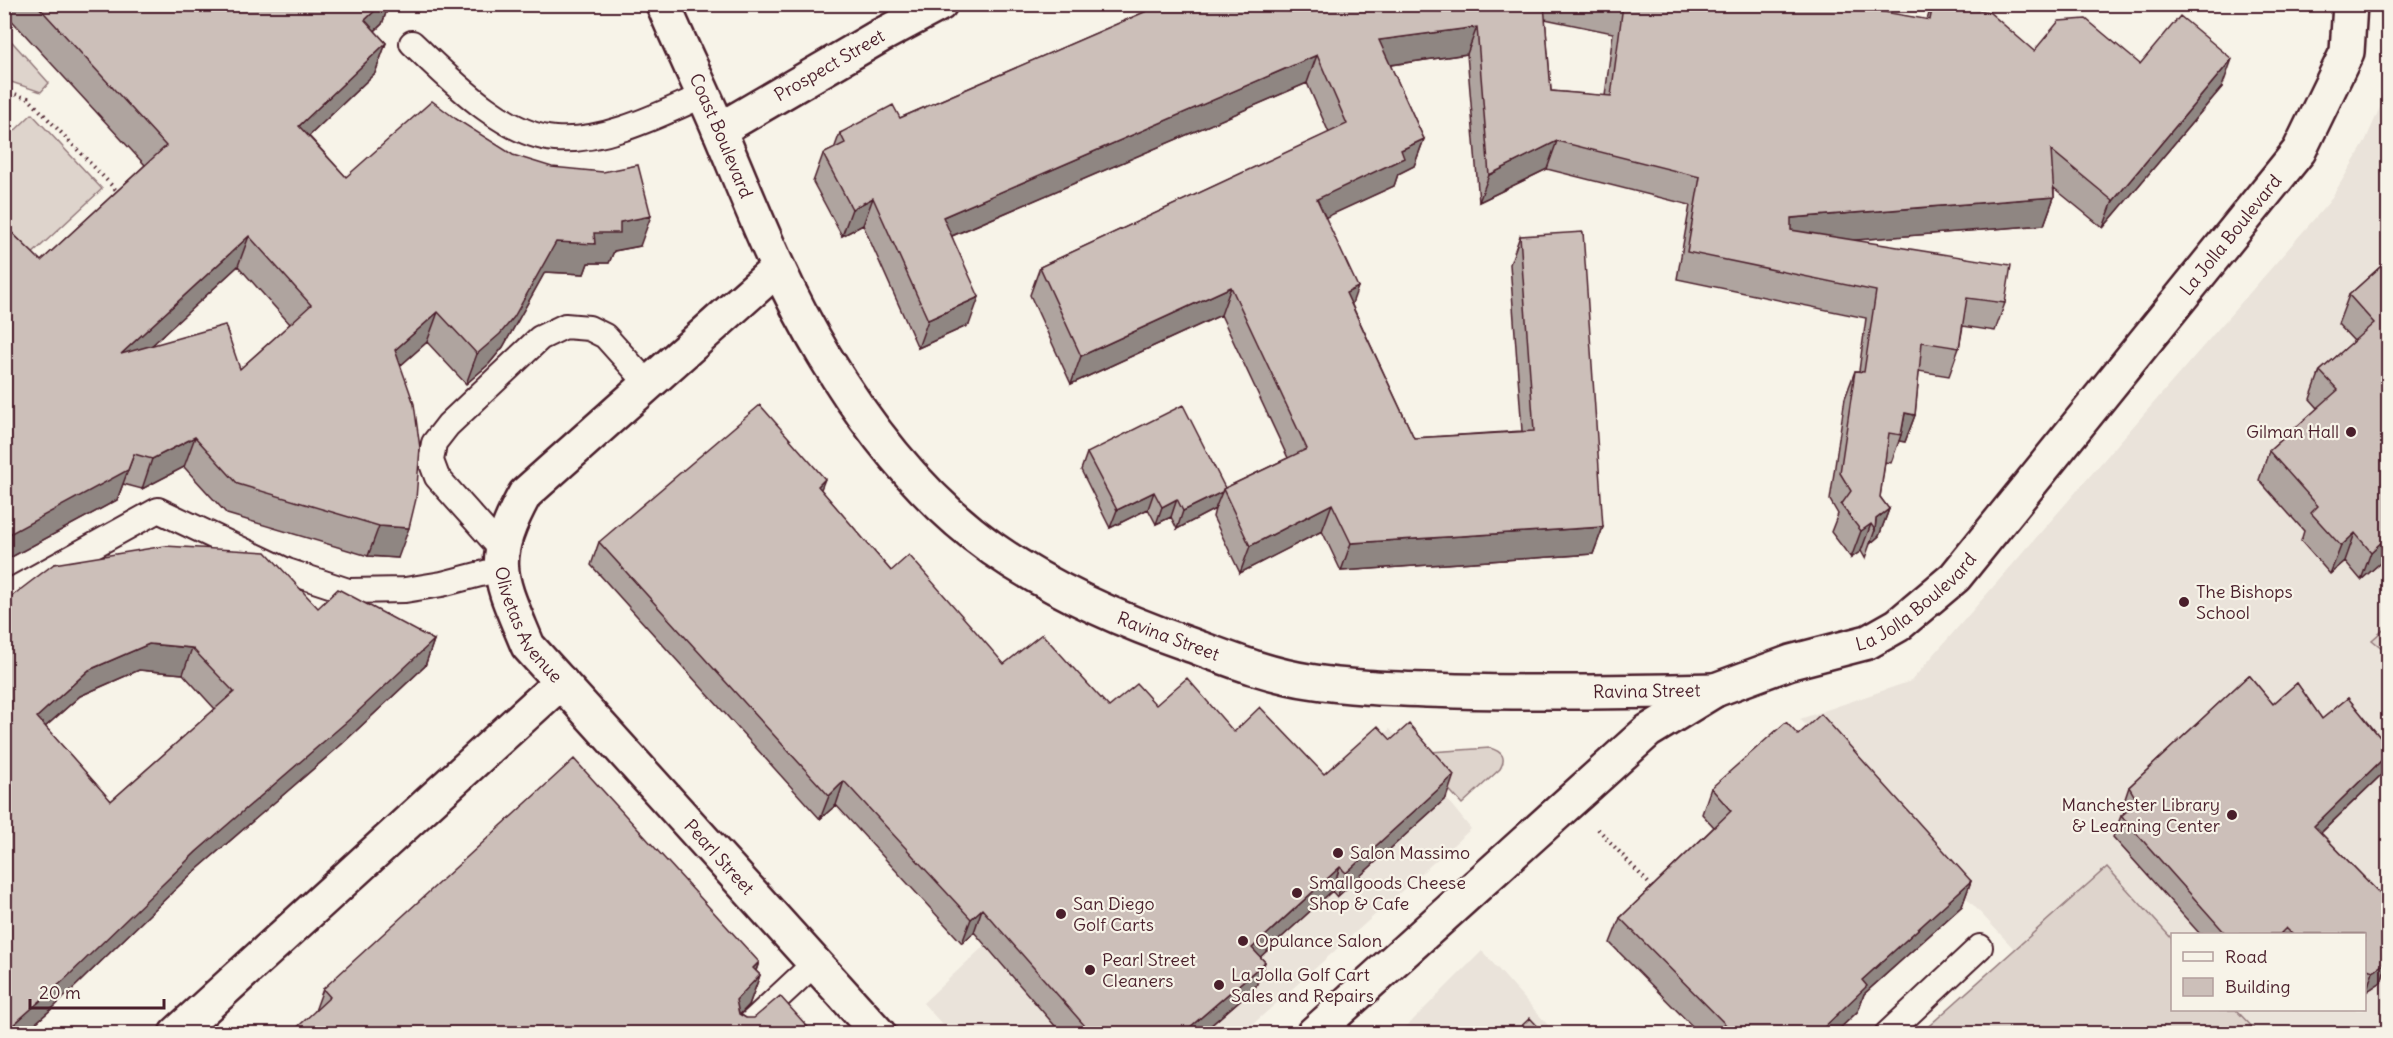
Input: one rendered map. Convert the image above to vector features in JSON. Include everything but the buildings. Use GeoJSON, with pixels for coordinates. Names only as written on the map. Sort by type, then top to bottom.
{"type":"FeatureCollection","features":[{"type":"Feature","properties":{"kind":"street","name":"Coast Boulevard"},"geometry":{"type":"LineString","coordinates":[[663,4],[720,130],[777,269]]}},
{"type":"Feature","properties":{"kind":"street","name":"Prospect Street"},"geometry":{"type":"LineString","coordinates":[[720,130],[880,36],[940,4]]}},
{"type":"Feature","properties":{"kind":"street","name":"La Jolla Boulevard"},"geometry":{"type":"LineString","coordinates":[[1313,1034],[1648,731],[1715,690],[1791,662],[1868,642],[1898,625],[1955,577],[2299,151],[2347,52],[2350,4]]}},
{"type":"Feature","properties":{"kind":"street","name":"Ravina Street"},"geometry":{"type":"LineString","coordinates":[[777,269],[820,348],[855,404],[917,480],[950,515],[992,549],[1056,589],[1143,628],[1217,655],[1306,681],[1393,689],[1493,692],[1609,693],[1715,690]]}},
{"type":"Feature","properties":{"kind":"street","name":"Olivetas Avenue"},"geometry":{"type":"LineString","coordinates":[[176,1034],[561,682],[528,646],[504,586],[501,560],[508,524],[525,494],[777,269]]}},
{"type":"Feature","properties":{"kind":"street","name":"Pearl Street"},"geometry":{"type":"LineString","coordinates":[[561,682],[879,1034]]}},
{"type":"Feature","properties":{"kind":"lane"},"geometry":{"type":"LineString","coordinates":[[412,44],[455,84],[503,119],[528,132],[555,139],[580,137],[622,128],[704,95]]}},
{"type":"Feature","properties":{"kind":"lane"},"geometry":{"type":"LineString","coordinates":[[4,595],[158,510],[287,571],[348,591],[405,590],[442,584],[501,560],[437,477],[431,461],[434,443],[448,425],[540,338],[565,326],[589,328],[605,336],[649,385]]}},
{"type":"Feature","properties":{"kind":"lane"},"geometry":{"type":"LineString","coordinates":[[1887,1034],[1980,947]]}},
{"type":"Feature","properties":{"kind":"lane"},"geometry":{"type":"LineString","coordinates":[[739,1034],[815,963]]}},
{"type":"Feature","properties":{"kind":"path"},"geometry":{"type":"LineString","coordinates":[[4,91],[28,98],[116,190]]}},
{"type":"Feature","properties":{"kind":"path"},"geometry":{"type":"LineString","coordinates":[[1570,800],[1658,894]]}},
{"type":"Feature","properties":{"kind":"shaded area"},"geometry":{"type":"Polygon","coordinates":[[[5,34],[49,83],[41,92],[5,80],[5,34]]]}},
{"type":"Feature","properties":{"kind":"shaded area","name":"The Bishops School"},"geometry":{"type":"Polygon","coordinates":[[[2388,89],[2388,1033],[1921,1033],[2015,950],[1800,719],[1911,681],[2329,202],[2364,144],[2388,89]]]}},
{"type":"Feature","properties":{"kind":"shaded area"},"geometry":{"type":"Polygon","coordinates":[[[32,114],[102,189],[15,270],[5,259],[5,140],[32,114]]]}},
{"type":"Feature","properties":{"kind":"shaded area"},"geometry":{"type":"Polygon","coordinates":[[[2388,626],[2388,653],[2372,640],[2388,626]]]}},
{"type":"Feature","properties":{"kind":"shaded area"},"geometry":{"type":"Polygon","coordinates":[[[1390,729],[1471,829],[1243,1033],[950,1033],[923,1003],[1104,834],[1236,854],[1390,729]]]}},
{"type":"Feature","properties":{"kind":"shaded area"},"geometry":{"type":"Polygon","coordinates":[[[1490,748],[1498,751],[1503,758],[1500,769],[1462,804],[1416,753],[1490,748]]]}},
{"type":"Feature","properties":{"kind":"shaded area"},"geometry":{"type":"Polygon","coordinates":[[[2107,867],[2171,938],[2171,1011],[2237,1011],[2258,1033],[1921,1033],[2107,867]]]}},
{"type":"Feature","properties":{"kind":"shaded area"},"geometry":{"type":"Polygon","coordinates":[[[1482,951],[1555,1033],[1399,1034],[1482,951]]]}},
{"type":"Feature","properties":{"kind":"place","name":"Gilman Hall"},"geometry":{"type":"Point","coordinates":[2351,432]}},
{"type":"Feature","properties":{"kind":"place","name":"The Bishops School"},"geometry":{"type":"Point","coordinates":[2184,602]}},
{"type":"Feature","properties":{"kind":"place","name":"Manchester Library & Learning Center"},"geometry":{"type":"Point","coordinates":[2232,815]}},
{"type":"Feature","properties":{"kind":"place","name":"Salon Massimo"},"geometry":{"type":"Point","coordinates":[1338,853]}},
{"type":"Feature","properties":{"kind":"place","name":"Smallgoods Cheese Shop & Cafe"},"geometry":{"type":"Point","coordinates":[1297,893]}},
{"type":"Feature","properties":{"kind":"place","name":"San Diego Golf Carts"},"geometry":{"type":"Point","coordinates":[1061,914]}},
{"type":"Feature","properties":{"kind":"place","name":"Opulance Salon"},"geometry":{"type":"Point","coordinates":[1243,941]}},
{"type":"Feature","properties":{"kind":"place","name":"Pearl Street Cleaners"},"geometry":{"type":"Point","coordinates":[1090,970]}},
{"type":"Feature","properties":{"kind":"place","name":"La Jolla Golf Cart Sales and Repairs"},"geometry":{"type":"Point","coordinates":[1219,985]}}]}
